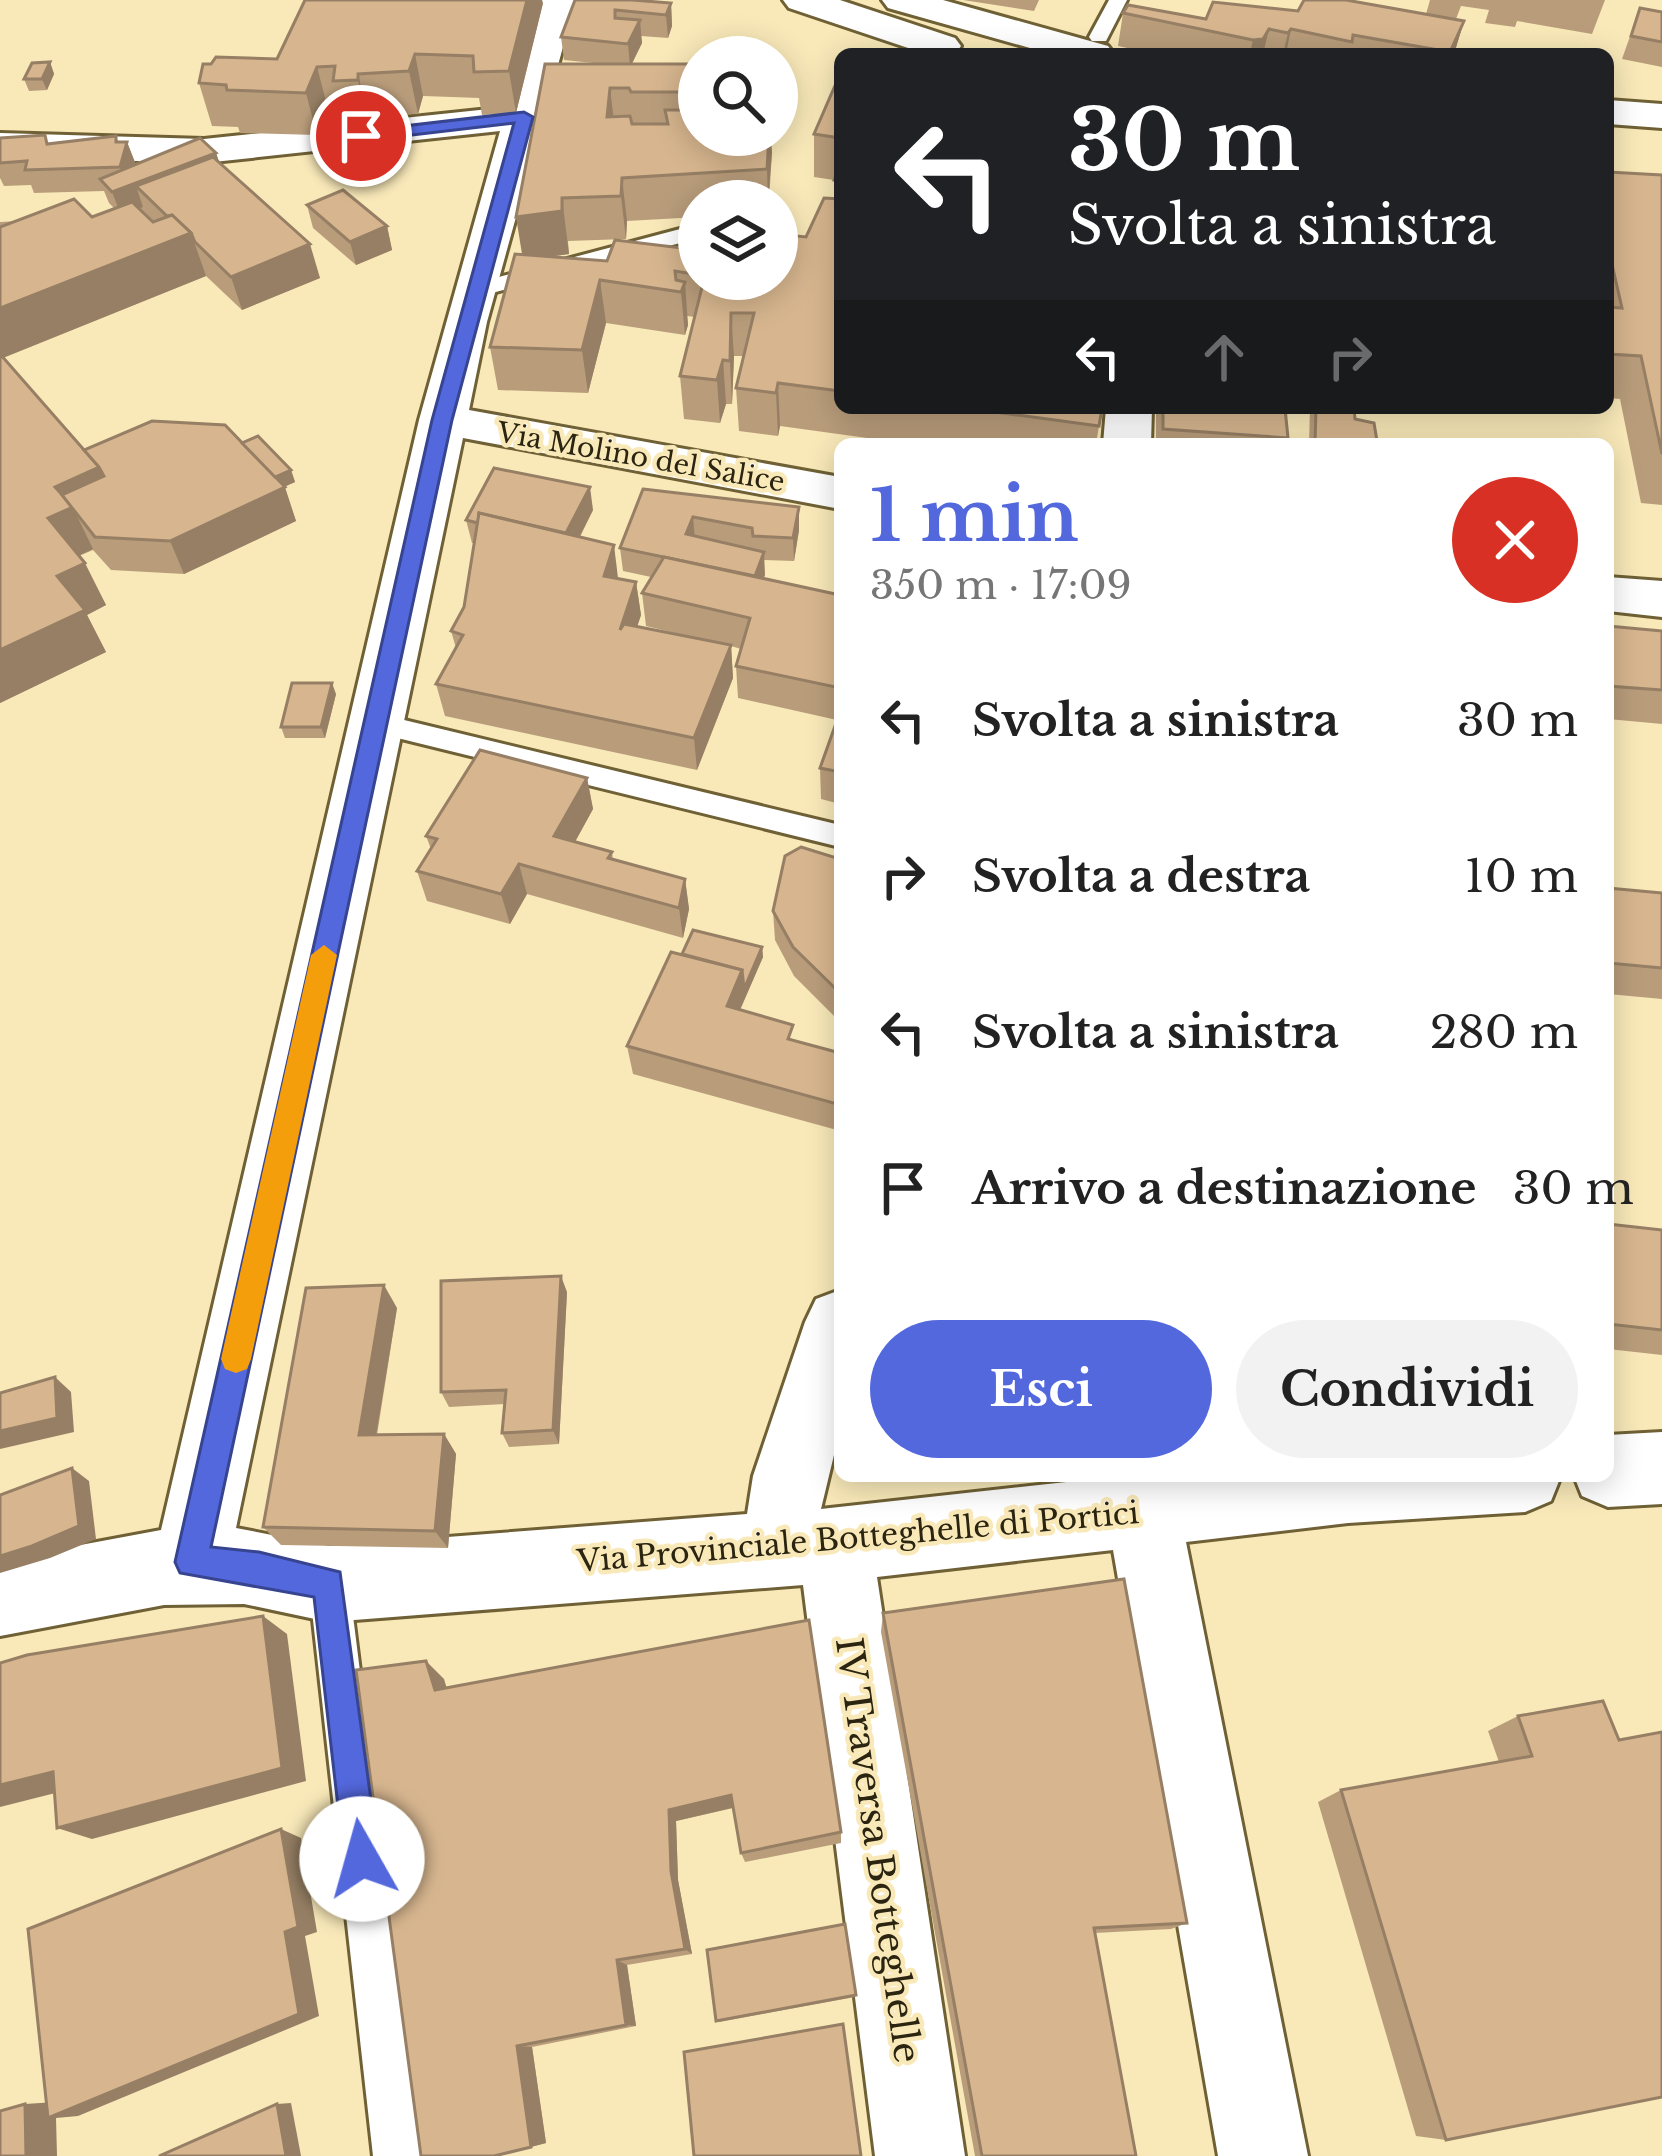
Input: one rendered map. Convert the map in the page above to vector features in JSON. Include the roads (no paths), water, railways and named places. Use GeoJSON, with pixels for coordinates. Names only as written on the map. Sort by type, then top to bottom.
{"type":"FeatureCollection","features":[{"type":"Feature","properties":{"kind":"street"},"geometry":{"type":"LineString","coordinates":[[191,1562],[442,420],[473,292],[558,0]]}},
{"type":"Feature","properties":{"kind":"street"},"geometry":{"type":"LineString","coordinates":[[802,0],[950,48]]}},
{"type":"Feature","properties":{"kind":"street"},"geometry":{"type":"LineString","coordinates":[[901,0],[1097,45]]}},
{"type":"Feature","properties":{"kind":"street"},"geometry":{"type":"LineString","coordinates":[[1614,112],[1662,116]]}},
{"type":"Feature","properties":{"kind":"street"},"geometry":{"type":"LineString","coordinates":[[0,145],[204,151],[524,117]]}},
{"type":"Feature","properties":{"kind":"street"},"geometry":{"type":"LineString","coordinates":[[1614,150],[1662,153]]}},
{"type":"Feature","properties":{"kind":"street","name":"Via Molino del Salice"},"geometry":{"type":"LineString","coordinates":[[442,420],[834,492]]}},
{"type":"Feature","properties":{"kind":"street"},"geometry":{"type":"LineString","coordinates":[[1614,595],[1662,599]]}},
{"type":"Feature","properties":{"kind":"street","name":"IV Traversa Botteghelle"},"geometry":{"type":"LineString","coordinates":[[834,1340],[789,1476],[807,1547],[920,2156]]}},
{"type":"Feature","properties":{"kind":"street"},"geometry":{"type":"LineString","coordinates":[[1614,1471],[1662,1468]]}},
{"type":"Feature","properties":{"kind":"street","name":"Via Provinciale Botteghelle di Portici"},"geometry":{"type":"LineString","coordinates":[[0,1598],[191,1562],[259,1568],[328,1584],[807,1547],[1429,1482]]}},
{"type":"Feature","properties":{"kind":"street"},"geometry":{"type":"LineString","coordinates":[[1143,1510],[1263,2156]]}},
{"type":"Feature","properties":{"kind":"lane"},"geometry":{"type":"LineString","coordinates":[[1097,45],[1118,0]]}},
{"type":"Feature","properties":{"kind":"lane"},"geometry":{"type":"LineString","coordinates":[[473,292],[678,237]]}},
{"type":"Feature","properties":{"kind":"lane"},"geometry":{"type":"LineString","coordinates":[[375,723],[834,835]]}},
{"type":"Feature","properties":{"kind":"lane"},"geometry":{"type":"LineString","coordinates":[[328,1584],[397,2156]]}}]}
